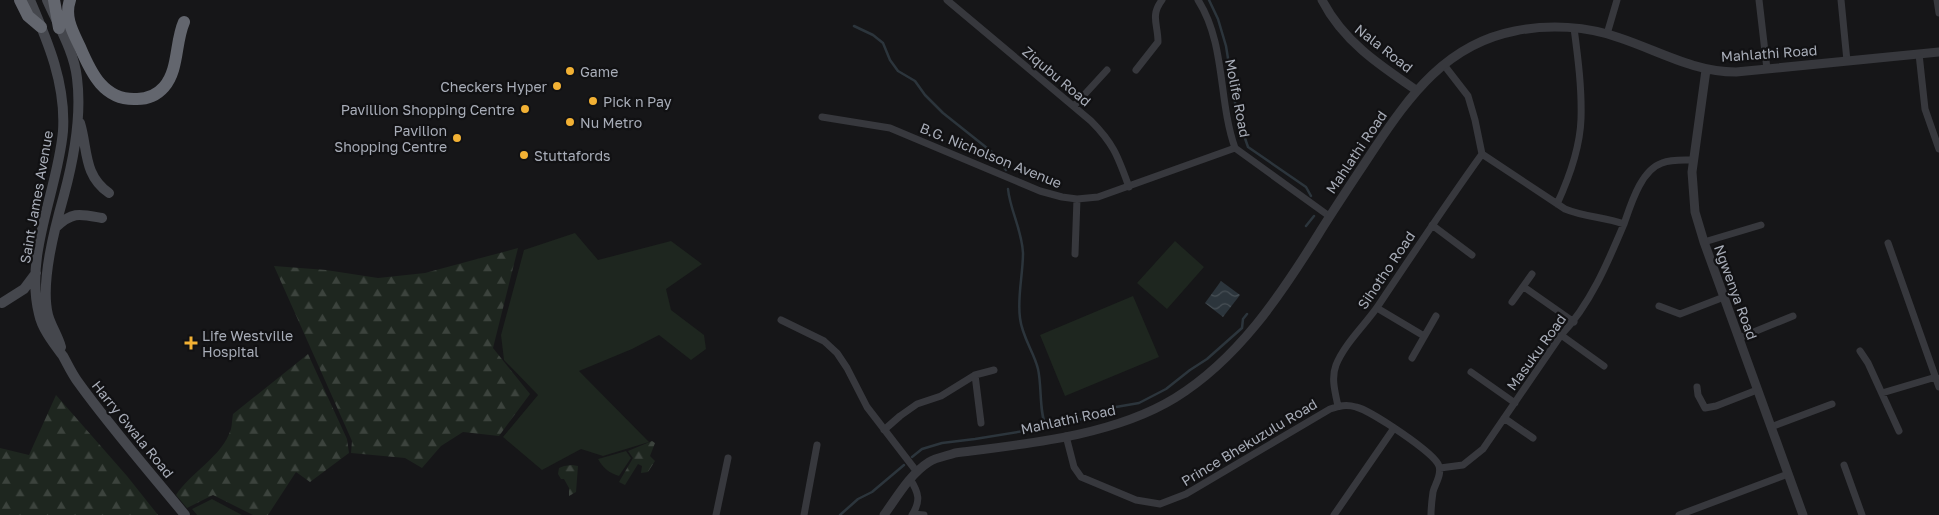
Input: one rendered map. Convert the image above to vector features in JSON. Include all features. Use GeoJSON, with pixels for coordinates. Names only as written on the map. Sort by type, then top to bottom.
{"type":"FeatureCollection","features":[{"type":"Feature","properties":{"kind":"highway"},"geometry":{"type":"LineString","coordinates":[[20,0],[28,16],[41,27]]}},
{"type":"Feature","properties":{"kind":"highway"},"geometry":{"type":"LineString","coordinates":[[54,0],[59,28]]}},
{"type":"Feature","properties":{"kind":"highway"},"geometry":{"type":"LineString","coordinates":[[70,0],[68,20],[92,73],[110,93],[121,98],[145,99],[160,91],[166,85],[173,69],[180,30],[184,22]]}},
{"type":"Feature","properties":{"kind":"main road","name":"Saint James Avenue"},"geometry":{"type":"LineString","coordinates":[[30,0],[58,73],[63,120],[62,143],[38,249],[36,272],[39,316],[50,338],[64,358]]}},
{"type":"Feature","properties":{"kind":"main road","name":"Saint James Avenue"},"geometry":{"type":"LineString","coordinates":[[48,0],[74,62],[77,78],[78,118],[72,162],[49,259],[47,302],[48,315],[61,345],[64,358]]}},
{"type":"Feature","properties":{"kind":"main road"},"geometry":{"type":"LineString","coordinates":[[78,118],[84,137],[88,166],[94,178],[109,193]]}},
{"type":"Feature","properties":{"kind":"main road"},"geometry":{"type":"LineString","coordinates":[[56,227],[67,217],[73,215],[84,214],[102,218]]}},
{"type":"Feature","properties":{"kind":"main road"},"geometry":{"type":"LineString","coordinates":[[2,303],[24,289],[36,272]]}},
{"type":"Feature","properties":{"kind":"main road","name":"Harry Gwala Road"},"geometry":{"type":"LineString","coordinates":[[64,358],[86,393],[185,515]]}},
{"type":"Feature","properties":{"kind":"street","name":"Ziqubu Road"},"geometry":{"type":"LineString","coordinates":[[947,0],[1074,106],[1106,136],[1115,150],[1129,187]]}},
{"type":"Feature","properties":{"kind":"street"},"geometry":{"type":"LineString","coordinates":[[1136,70],[1158,42],[1155,14],[1156,8],[1162,0]]}},
{"type":"Feature","properties":{"kind":"street","name":"Molife Road"},"geometry":{"type":"LineString","coordinates":[[1198,0],[1213,38],[1235,148],[1329,216]]}},
{"type":"Feature","properties":{"kind":"street","name":"Nala Road"},"geometry":{"type":"LineString","coordinates":[[1322,0],[1336,25],[1355,44],[1370,58],[1416,90]]}},
{"type":"Feature","properties":{"kind":"street"},"geometry":{"type":"LineString","coordinates":[[1607,34],[1617,0]]}},
{"type":"Feature","properties":{"kind":"street"},"geometry":{"type":"LineString","coordinates":[[1759,0],[1767,69]]}},
{"type":"Feature","properties":{"kind":"street"},"geometry":{"type":"LineString","coordinates":[[1841,0],[1847,61]]}},
{"type":"Feature","properties":{"kind":"street"},"geometry":{"type":"LineString","coordinates":[[1938,0],[1939,13]]}},
{"type":"Feature","properties":{"kind":"street","name":"Mahlathi Road"},"geometry":{"type":"LineString","coordinates":[[884,515],[910,480],[929,462],[955,453],[1094,431],[1147,412],[1174,399],[1200,381],[1232,354],[1256,325],[1400,110],[1416,90],[1467,48],[1495,36],[1532,28],[1574,28],[1607,34],[1706,70],[1736,72],[1939,52]]}},
{"type":"Feature","properties":{"kind":"street"},"geometry":{"type":"LineString","coordinates":[[1558,204],[1575,154],[1581,120],[1579,60],[1574,28]]}},
{"type":"Feature","properties":{"kind":"street"},"geometry":{"type":"LineString","coordinates":[[1919,54],[1925,109],[1939,149]]}},
{"type":"Feature","properties":{"kind":"street"},"geometry":{"type":"LineString","coordinates":[[1444,65],[1460,84],[1470,102],[1482,154],[1576,214],[1600,217],[1624,224]]}},
{"type":"Feature","properties":{"kind":"street"},"geometry":{"type":"LineString","coordinates":[[1074,106],[1107,70]]}},
{"type":"Feature","properties":{"kind":"street","name":"Ngwenya Road"},"geometry":{"type":"LineString","coordinates":[[1706,70],[1693,160],[1693,198],[1698,225],[1803,515]]}},
{"type":"Feature","properties":{"kind":"street","name":"B.G. Nicholson Avenue"},"geometry":{"type":"LineString","coordinates":[[822,117],[890,128],[1040,191],[1062,198],[1076,199],[1098,196],[1129,187],[1235,148]]}},
{"type":"Feature","properties":{"kind":"street","name":"Sihotho Road"},"geometry":{"type":"LineString","coordinates":[[1338,406],[1334,384],[1336,365],[1342,353],[1377,308],[1482,154]]}},
{"type":"Feature","properties":{"kind":"street","name":"Masuku Road"},"geometry":{"type":"LineString","coordinates":[[1440,468],[1463,464],[1482,449],[1561,336],[1574,322],[1615,246],[1634,196],[1652,169],[1671,160],[1693,160]]}},
{"type":"Feature","properties":{"kind":"street"},"geometry":{"type":"LineString","coordinates":[[1075,254],[1076,199]]}},
{"type":"Feature","properties":{"kind":"street"},"geometry":{"type":"LineString","coordinates":[[1432,225],[1472,255]]}},
{"type":"Feature","properties":{"kind":"street"},"geometry":{"type":"LineString","coordinates":[[1704,242],[1761,225]]}},
{"type":"Feature","properties":{"kind":"street"},"geometry":{"type":"LineString","coordinates":[[1888,243],[1939,387]]}},
{"type":"Feature","properties":{"kind":"street"},"geometry":{"type":"LineString","coordinates":[[1512,302],[1532,274]]}},
{"type":"Feature","properties":{"kind":"street"},"geometry":{"type":"LineString","coordinates":[[1524,287],[1574,322]]}},
{"type":"Feature","properties":{"kind":"street"},"geometry":{"type":"LineString","coordinates":[[1660,306],[1680,314],[1724,297]]}},
{"type":"Feature","properties":{"kind":"street"},"geometry":{"type":"LineString","coordinates":[[1377,308],[1424,336]]}},
{"type":"Feature","properties":{"kind":"street"},"geometry":{"type":"LineString","coordinates":[[1412,358],[1436,316]]}},
{"type":"Feature","properties":{"kind":"street"},"geometry":{"type":"LineString","coordinates":[[1739,338],[1793,316]]}},
{"type":"Feature","properties":{"kind":"street"},"geometry":{"type":"LineString","coordinates":[[781,320],[824,340],[837,353],[867,407],[917,472]]}},
{"type":"Feature","properties":{"kind":"street"},"geometry":{"type":"LineString","coordinates":[[1561,336],[1604,366]]}},
{"type":"Feature","properties":{"kind":"street"},"geometry":{"type":"LineString","coordinates":[[1860,351],[1882,393],[1898,431]]}},
{"type":"Feature","properties":{"kind":"street"},"geometry":{"type":"LineString","coordinates":[[884,430],[909,409],[941,396],[975,375],[994,370]]}},
{"type":"Feature","properties":{"kind":"street"},"geometry":{"type":"LineString","coordinates":[[1470,372],[1515,403]]}},
{"type":"Feature","properties":{"kind":"street"},"geometry":{"type":"LineString","coordinates":[[975,375],[981,423]]}},
{"type":"Feature","properties":{"kind":"street"},"geometry":{"type":"LineString","coordinates":[[1882,393],[1936,377]]}},
{"type":"Feature","properties":{"kind":"street"},"geometry":{"type":"LineString","coordinates":[[1697,387],[1698,394],[1705,408],[1716,406],[1757,390]]}},
{"type":"Feature","properties":{"kind":"street"},"geometry":{"type":"LineString","coordinates":[[1771,428],[1832,404]]}},
{"type":"Feature","properties":{"kind":"street","name":"Prince Bhekuzulu Road"},"geometry":{"type":"LineString","coordinates":[[1066,436],[1074,467],[1081,477],[1136,500],[1160,504],[1186,494],[1324,412],[1338,406],[1364,409],[1427,452],[1436,460],[1440,468]]}},
{"type":"Feature","properties":{"kind":"street"},"geometry":{"type":"LineString","coordinates":[[1504,418],[1533,438]]}},
{"type":"Feature","properties":{"kind":"street"},"geometry":{"type":"LineString","coordinates":[[1334,515],[1394,428]]}},
{"type":"Feature","properties":{"kind":"street"},"geometry":{"type":"LineString","coordinates":[[804,515],[817,445]]}},
{"type":"Feature","properties":{"kind":"street"},"geometry":{"type":"LineString","coordinates":[[716,515],[728,458]]}},
{"type":"Feature","properties":{"kind":"street"},"geometry":{"type":"LineString","coordinates":[[1844,465],[1862,515]]}},
{"type":"Feature","properties":{"kind":"street"},"geometry":{"type":"LineString","coordinates":[[1431,515],[1433,493],[1440,468]]}},
{"type":"Feature","properties":{"kind":"street"},"geometry":{"type":"LineString","coordinates":[[1679,515],[1788,474]]}},
{"type":"Feature","properties":{"kind":"street"},"geometry":{"type":"LineString","coordinates":[[910,480],[919,495],[919,503],[912,514],[924,515]]}},
{"type":"Feature","properties":{"kind":"green space"},"geometry":{"type":"Polygon","coordinates":[[[575,233],[598,260],[671,241],[702,264],[666,289],[671,310],[704,335],[706,349],[691,360],[659,335],[632,349],[579,371],[649,442],[603,456],[581,449],[542,470],[503,437],[538,395],[504,360],[501,335],[524,250],[575,233]]]}},
{"type":"Feature","properties":{"kind":"green space"},"geometry":{"type":"Polygon","coordinates":[[[1175,241],[1204,267],[1167,309],[1137,283],[1175,241]]]}},
{"type":"Feature","properties":{"kind":"green space"},"geometry":{"type":"Polygon","coordinates":[[[518,248],[493,348],[530,394],[499,436],[463,432],[441,446],[422,468],[405,458],[351,453],[352,441],[274,266],[326,270],[378,278],[425,273],[518,248]]]}},
{"type":"Feature","properties":{"kind":"green space"},"geometry":{"type":"Polygon","coordinates":[[[1133,296],[1159,357],[1065,396],[1040,335],[1133,296]]]}},
{"type":"Feature","properties":{"kind":"green space"},"geometry":{"type":"Polygon","coordinates":[[[308,354],[347,439],[349,453],[310,482],[296,472],[268,515],[253,515],[213,495],[187,508],[176,495],[190,478],[221,448],[231,429],[233,414],[308,354]]]}},
{"type":"Feature","properties":{"kind":"green space"},"geometry":{"type":"Polygon","coordinates":[[[56,395],[127,476],[158,515],[0,515],[0,448],[29,455],[56,395]]]}},
{"type":"Feature","properties":{"kind":"green space"},"geometry":{"type":"Polygon","coordinates":[[[652,441],[655,443],[650,456],[655,461],[648,472],[641,473],[642,466],[638,464],[625,485],[619,482],[633,458],[628,451],[652,441]]]}},
{"type":"Feature","properties":{"kind":"green space"},"geometry":{"type":"Polygon","coordinates":[[[626,451],[631,458],[619,476],[607,470],[598,459],[626,451]]]}},
{"type":"Feature","properties":{"kind":"green space"},"geometry":{"type":"Polygon","coordinates":[[[578,466],[576,492],[569,496],[569,488],[564,479],[561,479],[558,474],[559,468],[578,466]]]}},
{"type":"Feature","properties":{"kind":"green space"},"geometry":{"type":"Polygon","coordinates":[[[212,499],[242,515],[197,515],[192,509],[212,499]]]}},
{"type":"Feature","properties":{"kind":"water"},"geometry":{"type":"Polygon","coordinates":[[[1221,281],[1240,295],[1223,317],[1205,303],[1221,281]]]}},
{"type":"Feature","properties":{"kind":"waterway"},"geometry":{"type":"LineString","coordinates":[[1209,0],[1218,19],[1226,46],[1237,115],[1248,147],[1306,187],[1311,196]]}},
{"type":"Feature","properties":{"kind":"waterway"},"geometry":{"type":"LineString","coordinates":[[854,26],[873,35],[883,43],[890,60],[898,71],[915,81],[925,95],[943,113],[992,152],[1006,170]]}},
{"type":"Feature","properties":{"kind":"waterway"},"geometry":{"type":"LineString","coordinates":[[1008,189],[1021,236],[1023,253],[1019,302],[1021,325],[1038,369],[1042,414],[1046,426]]}},
{"type":"Feature","properties":{"kind":"waterway"},"geometry":{"type":"LineString","coordinates":[[1306,226],[1314,216]]}},
{"type":"Feature","properties":{"kind":"waterway"},"geometry":{"type":"LineString","coordinates":[[912,457],[922,449],[942,443],[1046,426],[1064,425],[1116,407],[1139,403],[1166,389],[1207,359],[1242,328],[1243,319],[1247,314]]}},
{"type":"Feature","properties":{"kind":"waterway"},"geometry":{"type":"LineString","coordinates":[[840,515],[858,499],[872,492],[904,465]]}},
{"type":"Feature","properties":{"kind":"place","name":"Game"},"geometry":{"type":"Point","coordinates":[570,71]}},
{"type":"Feature","properties":{"kind":"place","name":"Checkers Hyper"},"geometry":{"type":"Point","coordinates":[557,86]}},
{"type":"Feature","properties":{"kind":"place","name":"Pick n Pay"},"geometry":{"type":"Point","coordinates":[593,101]}},
{"type":"Feature","properties":{"kind":"place","name":"Pavillion Shopping Centre"},"geometry":{"type":"Point","coordinates":[525,109]}},
{"type":"Feature","properties":{"kind":"place","name":"Nu Metro"},"geometry":{"type":"Point","coordinates":[570,122]}},
{"type":"Feature","properties":{"kind":"place","name":"Pavilion Shopping Centre"},"geometry":{"type":"Point","coordinates":[457,138]}},
{"type":"Feature","properties":{"kind":"place","name":"Stuttafords"},"geometry":{"type":"Point","coordinates":[524,155]}},
{"type":"Feature","properties":{"kind":"place","name":"Life Westville Hospital"},"geometry":{"type":"Point","coordinates":[191,343]}}]}
